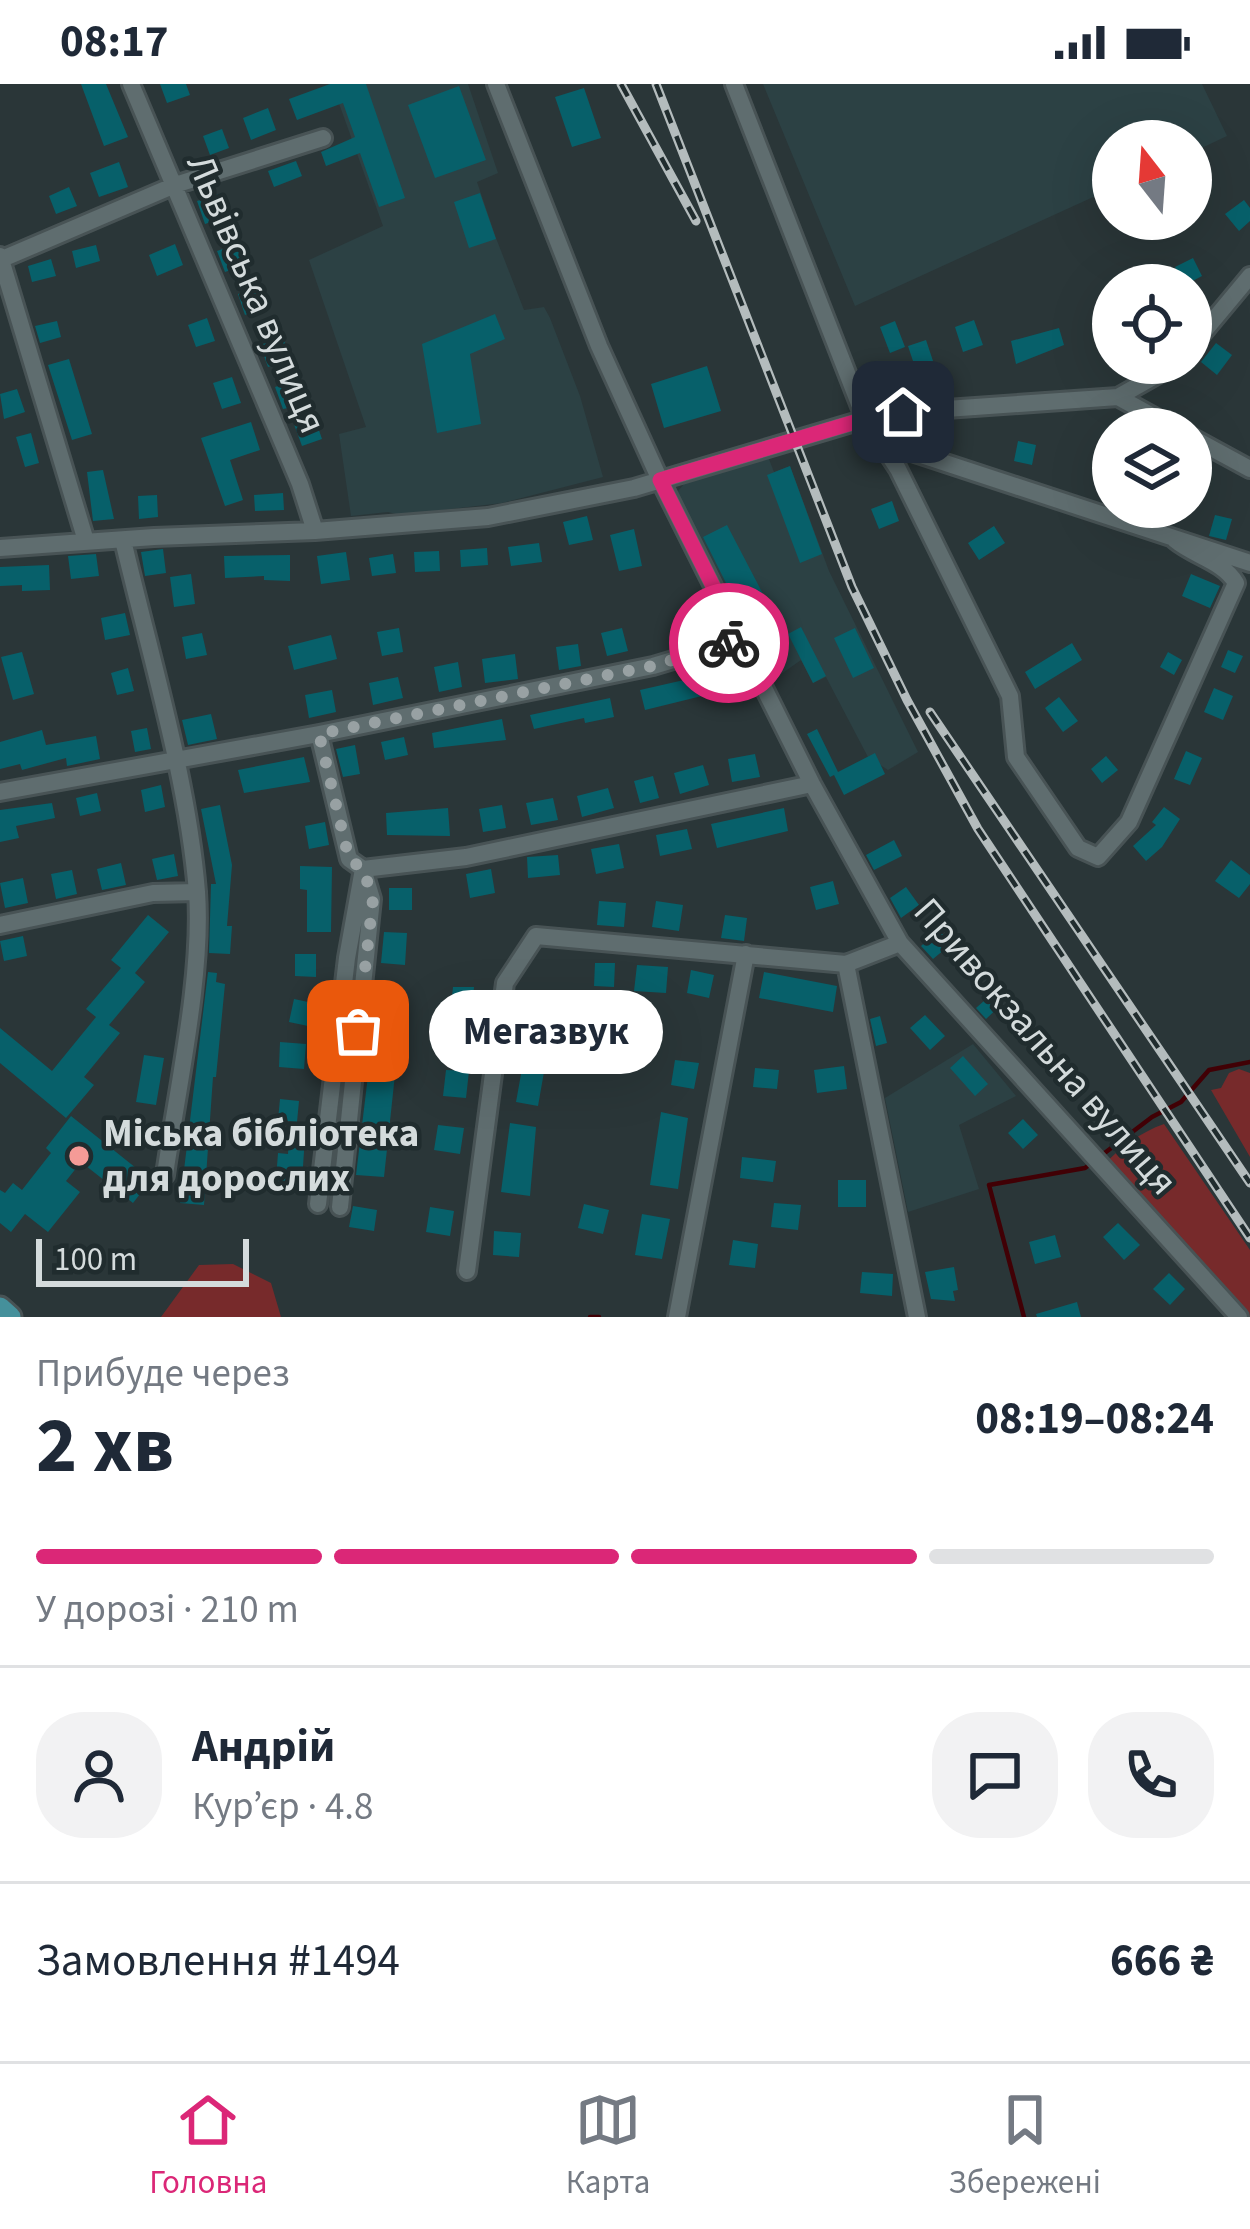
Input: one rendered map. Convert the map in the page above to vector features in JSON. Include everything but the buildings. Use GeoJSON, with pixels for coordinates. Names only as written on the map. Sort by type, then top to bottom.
{"type":"FeatureCollection","features":[{"type":"Feature","properties":{"kind":"main road"},"geometry":{"type":"LineString","coordinates":[[0,1308],[10,1317]]}},
{"type":"Feature","properties":{"kind":"street","name":"Львівська вулиця"},"geometry":{"type":"LineString","coordinates":[[131,84],[300,484],[315,532]]}},
{"type":"Feature","properties":{"kind":"street","name":"Привокзальна вулиця"},"geometry":{"type":"LineString","coordinates":[[496,84],[599,346],[660,480],[812,784],[900,943],[1240,1317]]}},
{"type":"Feature","properties":{"kind":"street"},"geometry":{"type":"LineString","coordinates":[[734,84],[865,419],[898,469],[1010,697],[1016,757],[1078,848],[1098,857],[1129,821],[1236,583],[1229,571],[1174,539]]}},
{"type":"Feature","properties":{"kind":"street"},"geometry":{"type":"LineString","coordinates":[[86,541],[0,258],[175,185],[323,137]]}},
{"type":"Feature","properties":{"kind":"street"},"geometry":{"type":"LineString","coordinates":[[1212,322],[1250,276]]}},
{"type":"Feature","properties":{"kind":"street"},"geometry":{"type":"LineString","coordinates":[[0,548],[315,532],[488,517],[660,480],[865,419],[903,412],[1118,397],[1141,384]]}},
{"type":"Feature","properties":{"kind":"street"},"geometry":{"type":"LineString","coordinates":[[1118,397],[1138,408]]}},
{"type":"Feature","properties":{"kind":"street"},"geometry":{"type":"LineString","coordinates":[[865,419],[886,439],[912,452],[1250,563]]}},
{"type":"Feature","properties":{"kind":"street"},"geometry":{"type":"LineString","coordinates":[[1212,448],[1250,469]]}},
{"type":"Feature","properties":{"kind":"street"},"geometry":{"type":"LineString","coordinates":[[123,540],[175,761],[197,892],[196,952],[165,1175]]}},
{"type":"Feature","properties":{"kind":"street"},"geometry":{"type":"LineString","coordinates":[[0,792],[652,666],[740,640]]}},
{"type":"Feature","properties":{"kind":"street"},"geometry":{"type":"LineString","coordinates":[[319,734],[349,859],[363,869],[373,899],[340,1207]]}},
{"type":"Feature","properties":{"kind":"street"},"geometry":{"type":"LineString","coordinates":[[363,869],[466,857],[812,784]]}},
{"type":"Feature","properties":{"kind":"street"},"geometry":{"type":"LineString","coordinates":[[317,1204],[347,958],[363,869]]}},
{"type":"Feature","properties":{"kind":"street"},"geometry":{"type":"LineString","coordinates":[[0,925],[153,893],[197,892]]}},
{"type":"Feature","properties":{"kind":"street"},"geometry":{"type":"LineString","coordinates":[[467,1270],[506,983],[536,936],[846,964],[900,943]]}},
{"type":"Feature","properties":{"kind":"street"},"geometry":{"type":"LineString","coordinates":[[677,1317],[746,954]]}},
{"type":"Feature","properties":{"kind":"street"},"geometry":{"type":"LineString","coordinates":[[846,964],[917,1317]]}},
{"type":"Feature","properties":{"kind":"shaded area"},"geometry":{"type":"Polygon","coordinates":[[[332,84],[468,84],[498,173],[477,182],[496,238],[524,310],[544,307],[550,318],[580,396],[603,477],[502,503],[351,516],[339,434],[366,427],[309,260],[383,226],[332,84]]]}},
{"type":"Feature","properties":{"kind":"shaded area"},"geometry":{"type":"Polygon","coordinates":[[[763,84],[1202,84],[1227,136],[1212,143],[1212,120],[1092,120],[1092,198],[855,306],[763,84]]]}},
{"type":"Feature","properties":{"kind":"shaded area"},"geometry":{"type":"Polygon","coordinates":[[[767,454],[774,472],[790,466],[829,571],[918,752],[888,770],[868,757],[826,677],[813,683],[801,660],[777,677],[745,638],[674,496],[688,479],[767,454]]]}},
{"type":"Feature","properties":{"kind":"shaded area"},"geometry":{"type":"Polygon","coordinates":[[[973,1044],[1016,1096],[959,1125],[979,1189],[908,1212],[885,1098],[973,1044]]]}},
{"type":"Feature","properties":{"kind":"shaded area"},"geometry":{"type":"Polygon","coordinates":[[[1239,1069],[1250,1073],[1250,1157],[1211,1090],[1221,1088],[1229,1073],[1239,1069]]]}},
{"type":"Feature","properties":{"kind":"shaded area"},"geometry":{"type":"Polygon","coordinates":[[[1164,1124],[1250,1250],[1250,1317],[1239,1317],[1103,1166],[1131,1141],[1164,1124]]]}},
{"type":"Feature","properties":{"kind":"shaded area"},"geometry":{"type":"Polygon","coordinates":[[[233,1264],[271,1283],[281,1317],[161,1317],[199,1265],[233,1264]]]}},
{"type":"Feature","properties":{"kind":"waterway"},"geometry":{"type":"LineString","coordinates":[[1102,1155],[1152,1117],[1181,1102],[1209,1070],[1250,1062]]}},
{"type":"Feature","properties":{"kind":"waterway"},"geometry":{"type":"LineString","coordinates":[[1024,1317],[989,1185],[1085,1168],[1093,1162]]}},
{"type":"Feature","properties":{"kind":"waterway"},"geometry":{"type":"LineString","coordinates":[[590,1317],[599,1317]]}},
{"type":"Feature","properties":{"kind":"railway"},"geometry":{"type":"LineString","coordinates":[[621,84],[696,221]]}},
{"type":"Feature","properties":{"kind":"railway"},"geometry":{"type":"LineString","coordinates":[[656,84],[852,587],[907,700],[978,829],[1250,1238]]}},
{"type":"Feature","properties":{"kind":"railway"},"geometry":{"type":"LineString","coordinates":[[930,712],[1250,1183]]}},
{"type":"Feature","properties":{"kind":"way so far"},"geometry":{"type":"LineString","coordinates":[[358,1031],[373,899],[363,869],[349,859],[319,734],[652,666],[729,643]]}},
{"type":"Feature","properties":{"kind":"place","name":"Мегазвук"},"geometry":{"type":"Point","coordinates":[358,1031]}},
{"type":"Feature","properties":{"kind":"place","name":"Міська бібліотека для дорослих"},"geometry":{"type":"Point","coordinates":[79,1156]}},
{"type":"Feature","properties":{"kind":"route"},"geometry":{"type":"LineString","coordinates":[[729,643],[740,640],[660,480],[903,412]]}}]}
